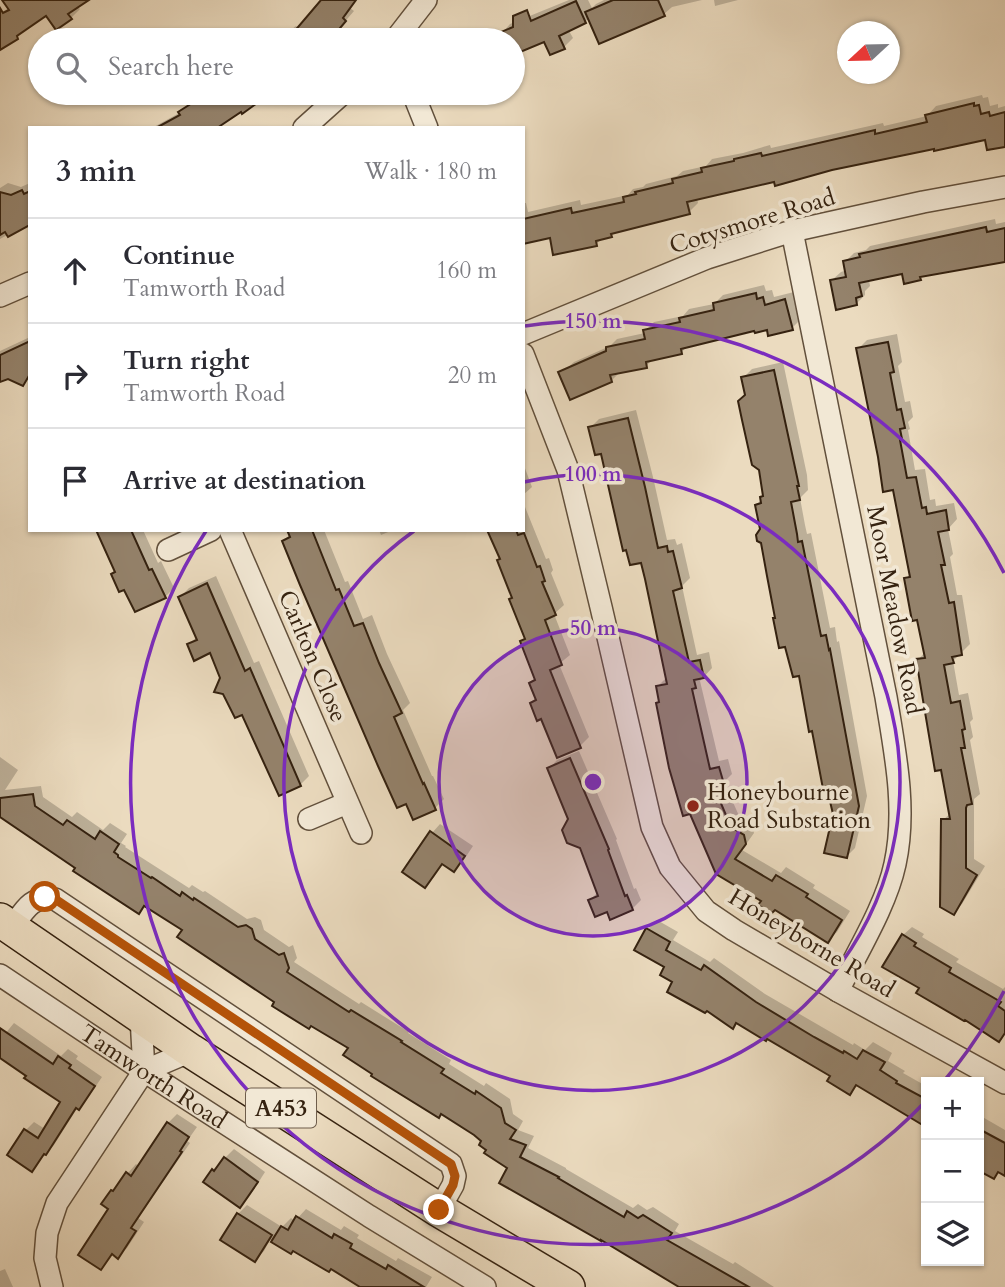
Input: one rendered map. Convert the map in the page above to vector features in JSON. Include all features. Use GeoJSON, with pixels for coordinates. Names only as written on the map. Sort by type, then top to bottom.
{"type":"FeatureCollection","features":[{"type":"Feature","properties":{"kind":"main road","name":"Tamworth Road"},"geometry":{"type":"LineString","coordinates":[[6,924],[191,1051],[439,1210],[568,1287]]}},
{"type":"Feature","properties":{"kind":"street"},"geometry":{"type":"LineString","coordinates":[[404,28],[426,0]]}},
{"type":"Feature","properties":{"kind":"street"},"geometry":{"type":"LineString","coordinates":[[306,126],[330,105]]}},
{"type":"Feature","properties":{"kind":"street"},"geometry":{"type":"LineString","coordinates":[[417,105],[426,126]]}},
{"type":"Feature","properties":{"kind":"street","name":"Cotysmore Road"},"geometry":{"type":"LineString","coordinates":[[525,333],[707,258],[792,231],[1005,187]]}},
{"type":"Feature","properties":{"kind":"street","name":"Moor Meadow Road"},"geometry":{"type":"LineString","coordinates":[[792,231],[886,698],[898,780],[901,825],[895,864],[885,897],[838,992]]}},
{"type":"Feature","properties":{"kind":"street"},"geometry":{"type":"LineString","coordinates":[[0,296],[28,283]]}},
{"type":"Feature","properties":{"kind":"street","name":"Honeyborne Road"},"geometry":{"type":"LineString","coordinates":[[525,365],[531,397],[568,470],[652,827],[670,867],[706,911],[734,930],[838,992],[1005,1083]]}},
{"type":"Feature","properties":{"kind":"street"},"geometry":{"type":"LineString","coordinates":[[167,550],[207,532]]}},
{"type":"Feature","properties":{"kind":"street","name":"Carlton Close"},"geometry":{"type":"LineString","coordinates":[[231,532],[361,833]]}},
{"type":"Feature","properties":{"kind":"street"},"geometry":{"type":"LineString","coordinates":[[309,819],[347,803]]}},
{"type":"Feature","properties":{"kind":"street","name":"Tamworth Road"},"geometry":{"type":"LineString","coordinates":[[6,924],[35,900],[45,897],[55,899],[451,1164],[455,1176],[453,1185],[439,1210]]}},
{"type":"Feature","properties":{"kind":"street","name":"Tamworth Road"},"geometry":{"type":"LineString","coordinates":[[0,975],[369,1216],[485,1287]]}},
{"type":"Feature","properties":{"kind":"street"},"geometry":{"type":"LineString","coordinates":[[141,1017],[144,1071]]}},
{"type":"Feature","properties":{"kind":"street"},"geometry":{"type":"LineString","coordinates":[[52,1287],[44,1258],[47,1233],[57,1203],[144,1071],[191,1051]]}},
{"type":"Feature","properties":{"kind":"building"},"geometry":{"type":"Polygon","coordinates":[[[2,0],[89,0],[68,14],[72,19],[59,28],[55,28],[46,16],[0,50],[0,8],[3,13],[9,10],[2,0]]]}},
{"type":"Feature","properties":{"kind":"building"},"geometry":{"type":"Polygon","coordinates":[[[321,0],[356,0],[343,18],[346,21],[340,28],[297,28],[321,0]]]}},
{"type":"Feature","properties":{"kind":"building"},"geometry":{"type":"Polygon","coordinates":[[[613,0],[658,0],[665,16],[599,44],[585,12],[613,0]]]}},
{"type":"Feature","properties":{"kind":"building"},"geometry":{"type":"Polygon","coordinates":[[[576,1],[586,23],[559,36],[565,49],[550,55],[544,42],[525,50],[525,28],[511,28],[513,27],[513,16],[527,10],[531,21],[576,1]]]}},
{"type":"Feature","properties":{"kind":"building"},"geometry":{"type":"Polygon","coordinates":[[[974,103],[974,106],[979,105],[981,114],[989,112],[990,116],[1005,112],[1005,147],[987,150],[985,140],[832,170],[775,186],[774,182],[687,202],[690,214],[611,234],[612,237],[596,241],[597,246],[553,255],[550,238],[525,244],[525,219],[571,208],[572,213],[624,202],[623,197],[673,183],[672,179],[702,172],[701,168],[761,153],[762,156],[875,130],[875,134],[927,122],[925,115],[974,103]]]}},
{"type":"Feature","properties":{"kind":"building"},"geometry":{"type":"Polygon","coordinates":[[[189,105],[254,105],[220,126],[160,126],[180,115],[178,112],[189,105]]]}},
{"type":"Feature","properties":{"kind":"building"},"geometry":{"type":"Polygon","coordinates":[[[22,190],[24,194],[28,192],[28,226],[8,237],[5,232],[0,235],[0,192],[11,195],[22,190]]]}},
{"type":"Feature","properties":{"kind":"building"},"geometry":{"type":"Polygon","coordinates":[[[986,227],[987,232],[1005,228],[1005,262],[920,277],[921,280],[904,284],[902,274],[859,283],[862,296],[856,298],[857,305],[836,310],[830,280],[846,277],[843,261],[860,257],[859,254],[986,227]]]}},
{"type":"Feature","properties":{"kind":"building"},"geometry":{"type":"Polygon","coordinates":[[[756,293],[757,299],[763,297],[765,305],[785,299],[793,330],[768,336],[767,330],[754,331],[681,349],[682,354],[646,362],[647,368],[610,375],[612,382],[570,400],[558,372],[606,351],[606,347],[645,339],[643,330],[680,322],[679,318],[714,310],[713,303],[756,293]]]}},
{"type":"Feature","properties":{"kind":"building"},"geometry":{"type":"Polygon","coordinates":[[[28,342],[28,377],[23,386],[8,379],[0,382],[0,355],[28,342]]]}},
{"type":"Feature","properties":{"kind":"building"},"geometry":{"type":"Polygon","coordinates":[[[888,342],[897,410],[901,409],[905,428],[900,429],[900,440],[907,478],[916,477],[922,508],[926,507],[927,514],[946,510],[949,530],[938,532],[945,565],[941,565],[949,603],[954,602],[962,655],[952,657],[954,663],[944,665],[951,703],[960,701],[965,729],[962,730],[965,748],[961,748],[972,804],[966,808],[966,868],[977,875],[954,915],[940,907],[941,819],[950,819],[941,770],[935,771],[916,659],[925,658],[917,620],[912,621],[904,578],[910,577],[893,490],[883,492],[856,348],[888,342]]]}},
{"type":"Feature","properties":{"kind":"building"},"geometry":{"type":"Polygon","coordinates":[[[774,370],[799,486],[800,500],[791,502],[798,542],[802,541],[821,636],[826,635],[830,649],[859,806],[847,858],[824,853],[833,814],[828,793],[824,794],[799,676],[793,677],[785,647],[779,648],[761,543],[757,541],[756,535],[760,529],[755,505],[761,503],[760,497],[763,496],[759,470],[752,465],[738,401],[745,395],[741,377],[774,370]]]}},
{"type":"Feature","properties":{"kind":"building"},"geometry":{"type":"Polygon","coordinates":[[[628,418],[658,548],[667,546],[668,552],[673,551],[682,588],[673,591],[689,662],[700,660],[704,678],[694,680],[696,688],[692,689],[710,769],[719,767],[724,784],[714,787],[731,827],[744,835],[746,844],[735,859],[772,881],[776,875],[808,894],[806,897],[842,920],[828,943],[775,910],[772,913],[758,905],[761,901],[716,874],[690,814],[683,816],[669,768],[656,703],[659,702],[656,686],[667,684],[645,579],[641,563],[630,565],[626,550],[623,551],[601,454],[595,455],[588,427],[628,418]]]}},
{"type":"Feature","properties":{"kind":"building"},"geometry":{"type":"Polygon","coordinates":[[[97,532],[132,532],[149,570],[152,569],[166,598],[135,612],[124,590],[119,592],[111,574],[115,572],[97,532]]]}},
{"type":"Feature","properties":{"kind":"building"},"geometry":{"type":"Polygon","coordinates":[[[288,532],[313,532],[354,626],[363,623],[402,713],[394,717],[436,810],[413,820],[406,804],[397,808],[282,541],[290,537],[288,532]]]}},
{"type":"Feature","properties":{"kind":"building"},"geometry":{"type":"Polygon","coordinates":[[[488,532],[517,532],[518,535],[524,533],[537,567],[540,566],[545,581],[542,582],[556,615],[545,620],[562,665],[550,670],[581,748],[557,758],[541,719],[537,721],[530,703],[536,700],[529,683],[535,680],[520,641],[525,639],[509,599],[512,598],[497,560],[500,559],[488,532]]]}},
{"type":"Feature","properties":{"kind":"building"},"geometry":{"type":"Polygon","coordinates":[[[207,583],[245,671],[250,668],[301,786],[279,796],[242,715],[235,718],[223,694],[214,692],[220,678],[210,653],[194,661],[187,644],[197,640],[178,597],[207,583]]]}},
{"type":"Feature","properties":{"kind":"building"},"geometry":{"type":"Polygon","coordinates":[[[570,758],[633,910],[610,920],[607,912],[595,917],[588,900],[598,896],[580,848],[567,843],[562,830],[568,819],[547,768],[570,758]]]}},
{"type":"Feature","properties":{"kind":"building"},"geometry":{"type":"Polygon","coordinates":[[[33,794],[35,806],[63,825],[67,820],[95,839],[100,831],[119,844],[114,852],[118,857],[180,896],[182,892],[238,927],[246,925],[252,929],[255,939],[279,955],[284,953],[289,968],[287,972],[349,1012],[351,1010],[402,1041],[444,1069],[441,1073],[501,1108],[505,1123],[516,1130],[510,1139],[526,1145],[520,1157],[559,1177],[624,1217],[627,1211],[638,1218],[643,1215],[672,1233],[667,1240],[749,1287],[679,1287],[499,1183],[507,1168],[484,1153],[486,1150],[479,1145],[481,1141],[474,1135],[441,1114],[439,1118],[371,1076],[372,1074],[343,1055],[348,1048],[311,1026],[309,1029],[272,1006],[274,1002],[177,937],[182,930],[144,906],[139,914],[73,871],[75,868],[0,817],[0,798],[33,794]]]}},
{"type":"Feature","properties":{"kind":"building"},"geometry":{"type":"Polygon","coordinates":[[[430,831],[465,856],[454,872],[442,864],[425,888],[402,872],[430,831]]]}},
{"type":"Feature","properties":{"kind":"building"},"geometry":{"type":"Polygon","coordinates":[[[646,928],[670,942],[666,950],[701,970],[704,965],[756,1002],[814,1037],[857,1059],[863,1050],[885,1062],[880,1070],[897,1081],[896,1083],[921,1096],[921,1124],[856,1085],[850,1095],[827,1081],[830,1076],[767,1039],[766,1041],[736,1023],[733,1029],[707,1011],[705,1013],[667,992],[672,982],[660,975],[664,967],[634,950],[646,928]]]}},
{"type":"Feature","properties":{"kind":"building"},"geometry":{"type":"Polygon","coordinates":[[[902,934],[916,943],[914,946],[951,968],[949,972],[1001,1002],[998,1006],[1005,1011],[1005,1033],[999,1042],[916,993],[919,988],[882,967],[902,934]]]}},
{"type":"Feature","properties":{"kind":"building"},"geometry":{"type":"Polygon","coordinates":[[[0,1028],[53,1064],[58,1056],[71,1065],[69,1068],[95,1086],[79,1110],[76,1108],[32,1172],[7,1155],[24,1129],[38,1138],[60,1102],[0,1058],[0,1028]]]}},
{"type":"Feature","properties":{"kind":"building"},"geometry":{"type":"Polygon","coordinates":[[[167,1122],[189,1137],[180,1151],[182,1152],[131,1228],[136,1231],[118,1259],[112,1254],[101,1270],[78,1255],[108,1209],[101,1204],[126,1172],[131,1176],[167,1122]]]}},
{"type":"Feature","properties":{"kind":"building"},"geometry":{"type":"Polygon","coordinates":[[[984,1132],[1005,1143],[1005,1176],[998,1172],[994,1179],[984,1174],[984,1132]]]}},
{"type":"Feature","properties":{"kind":"building"},"geometry":{"type":"Polygon","coordinates":[[[224,1157],[258,1182],[240,1208],[203,1182],[224,1157]]]}},
{"type":"Feature","properties":{"kind":"building"},"geometry":{"type":"Polygon","coordinates":[[[237,1213],[272,1235],[255,1262],[220,1240],[237,1213]]]}},
{"type":"Feature","properties":{"kind":"building"},"geometry":{"type":"Polygon","coordinates":[[[296,1216],[332,1238],[334,1234],[352,1244],[350,1248],[386,1269],[388,1265],[424,1287],[360,1287],[331,1269],[329,1272],[293,1251],[291,1254],[271,1242],[281,1226],[288,1230],[296,1216]]]}},
{"type":"Feature","properties":{"kind":"place","name":"Honeybourne Road Substation"},"geometry":{"type":"Point","coordinates":[693,806]}},
{"type":"Feature","properties":{"kind":"route"},"geometry":{"type":"LineString","coordinates":[[45,897],[55,899],[441,1156],[451,1164],[455,1176],[439,1210]]}}]}
